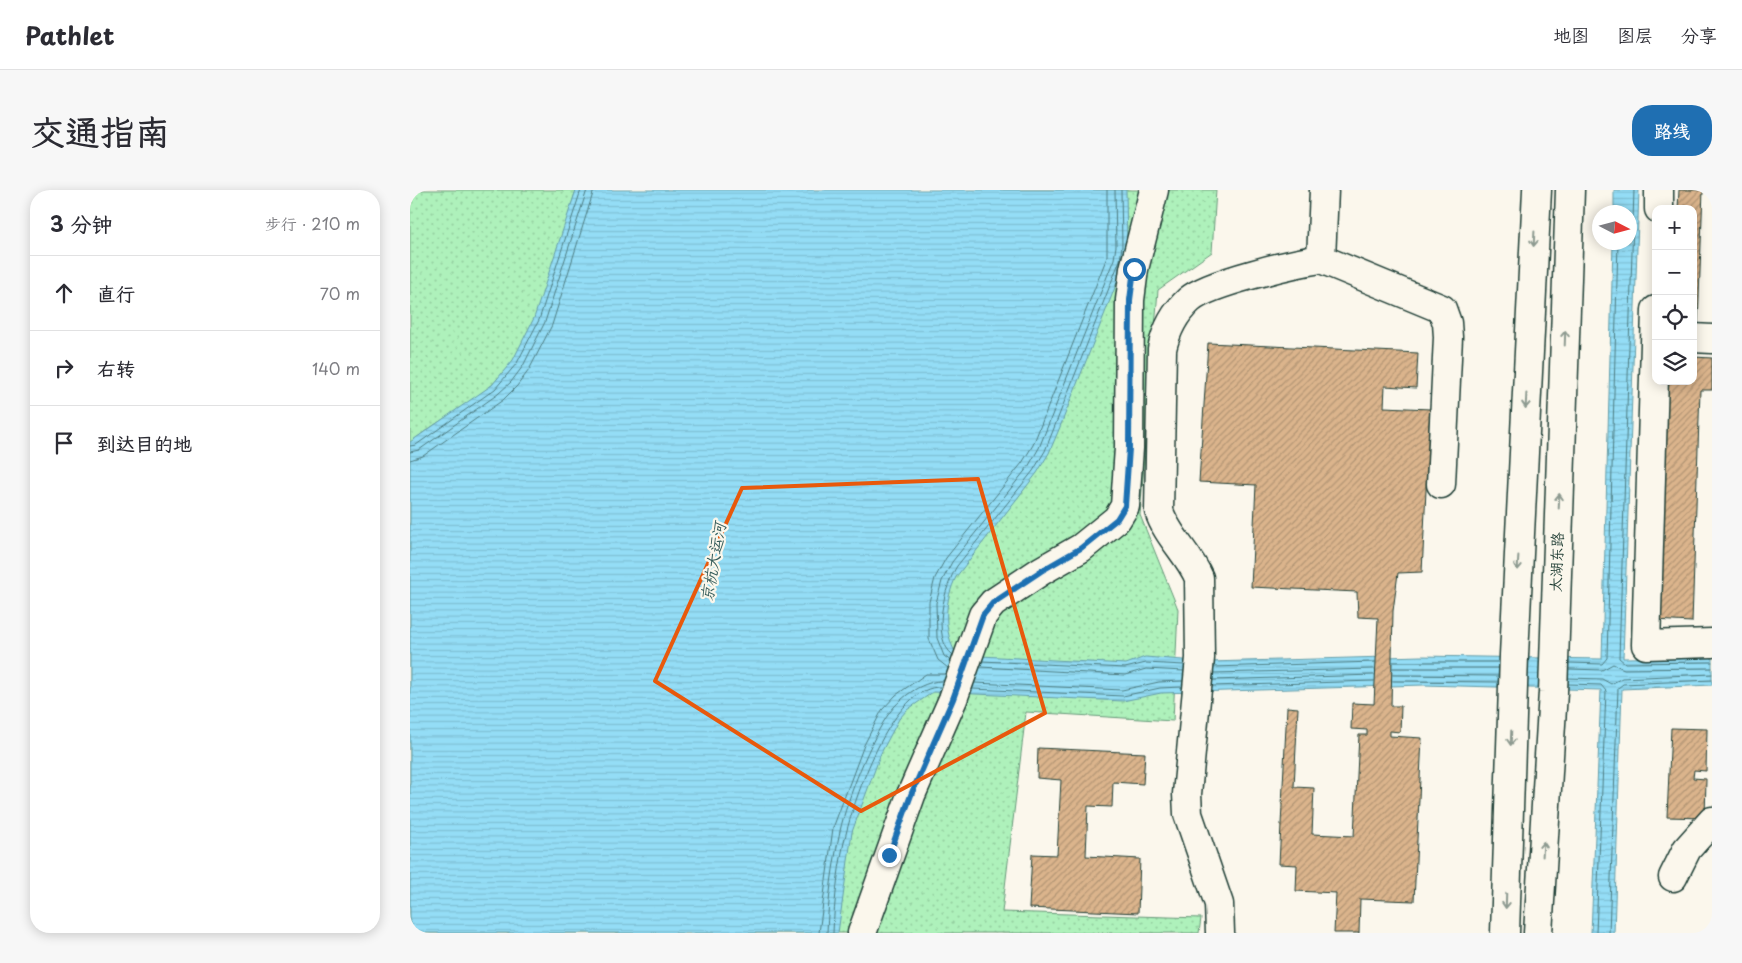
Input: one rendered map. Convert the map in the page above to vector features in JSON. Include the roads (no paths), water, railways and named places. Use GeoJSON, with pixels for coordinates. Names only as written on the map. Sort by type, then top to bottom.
{"type":"FeatureCollection","features":[{"type":"Feature","properties":{"kind":"street"},"geometry":{"type":"LineString","coordinates":[[862,933],[911,795],[953,699],[983,615],[993,603],[1041,571],[1081,548],[1117,519],[1125,506],[1129,448],[1130,300],[1136,261],[1154,190]]}},
{"type":"Feature","properties":{"kind":"street"},"geometry":{"type":"LineString","coordinates":[[1321,259],[1324,190]]}},
{"type":"Feature","properties":{"kind":"street"},"geometry":{"type":"LineString","coordinates":[[1505,933],[1514,655],[1537,190]]}},
{"type":"Feature","properties":{"kind":"street","name":"太湖东路"},"geometry":{"type":"LineString","coordinates":[[1538,933],[1554,654],[1570,190]]}},
{"type":"Feature","properties":{"kind":"street"},"geometry":{"type":"LineString","coordinates":[[1659,190],[1659,205]]}},
{"type":"Feature","properties":{"kind":"street"},"geometry":{"type":"LineString","coordinates":[[1220,933],[1219,904],[1188,814],[1189,749],[1197,697],[1200,658],[1199,578],[1162,521],[1159,511],[1162,350],[1165,338],[1176,314],[1191,298],[1212,288],[1294,263],[1321,259],[1442,309],[1447,322],[1448,337],[1441,484]]}},
{"type":"Feature","properties":{"kind":"street"},"geometry":{"type":"LineString","coordinates":[[1697,338],[1712,339]]}},
{"type":"Feature","properties":{"kind":"street"},"geometry":{"type":"LineString","coordinates":[[1655,340],[1646,645],[1712,638]]}},
{"type":"Feature","properties":{"kind":"street"},"geometry":{"type":"LineString","coordinates":[[1673,877],[1687,849],[1712,821]]}},
{"type":"Feature","properties":{"kind":"water","name":"京杭大运河"},"geometry":{"type":"Polygon","coordinates":[[[576,190],[1126,190],[1127,247],[1125,262],[1049,453],[1037,473],[956,577],[952,586],[947,622],[950,641],[954,650],[981,656],[1126,664],[1145,657],[1209,662],[1421,656],[1602,659],[1613,250],[1637,250],[1623,658],[1712,657],[1712,685],[1622,689],[1614,933],[1591,933],[1601,690],[1424,685],[1161,693],[1123,701],[933,692],[907,710],[899,719],[881,753],[852,832],[838,933],[410,933],[410,442],[492,385],[513,360],[534,318],[576,190]]]}},
{"type":"Feature","properties":{"kind":"water"},"geometry":{"type":"Polygon","coordinates":[[[1614,190],[1639,190],[1637,248],[1637,205],[1614,205],[1614,190]]]}}]}
